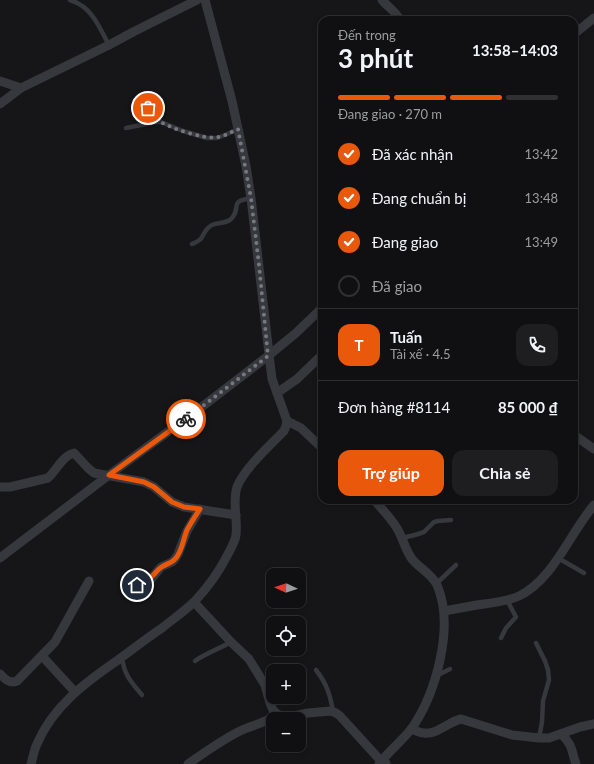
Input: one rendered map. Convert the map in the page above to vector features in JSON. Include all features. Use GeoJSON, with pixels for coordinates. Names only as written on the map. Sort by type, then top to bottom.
{"type":"FeatureCollection","features":[{"type":"Feature","properties":{"kind":"street"},"geometry":{"type":"LineString","coordinates":[[0,104],[21,88],[197,0]]}},
{"type":"Feature","properties":{"kind":"street"},"geometry":{"type":"LineString","coordinates":[[31,764],[43,731],[54,715],[75,692],[86,682],[170,622],[194,602],[210,584],[233,545],[236,534],[235,501],[237,487],[242,477],[253,463],[284,431],[286,426],[287,421],[272,379],[268,356],[264,304],[251,198],[238,129],[205,0]]}},
{"type":"Feature","properties":{"kind":"street"},"geometry":{"type":"LineString","coordinates":[[382,0],[398,16]]}},
{"type":"Feature","properties":{"kind":"street"},"geometry":{"type":"LineString","coordinates":[[578,31],[594,18]]}},
{"type":"Feature","properties":{"kind":"street"},"geometry":{"type":"LineString","coordinates":[[0,81],[21,88]]}},
{"type":"Feature","properties":{"kind":"street"},"geometry":{"type":"LineString","coordinates":[[0,558],[268,356],[296,333],[318,312]]}},
{"type":"Feature","properties":{"kind":"street"},"geometry":{"type":"LineString","coordinates":[[277,393],[297,379],[318,359]]}},
{"type":"Feature","properties":{"kind":"street"},"geometry":{"type":"LineString","coordinates":[[287,421],[301,428],[318,444]]}},
{"type":"Feature","properties":{"kind":"street"},"geometry":{"type":"LineString","coordinates":[[578,438],[594,449]]}},
{"type":"Feature","properties":{"kind":"street"},"geometry":{"type":"LineString","coordinates":[[0,487],[10,487],[48,478],[66,457],[70,454],[74,454],[94,473],[144,482],[154,487],[172,502],[184,507],[236,515]]}},
{"type":"Feature","properties":{"kind":"street"},"geometry":{"type":"LineString","coordinates":[[306,714],[326,711],[333,712],[340,716],[382,763],[411,729],[430,695],[441,654],[444,611],[442,601],[436,584],[432,578],[412,559],[405,547],[400,533],[378,504]]}},
{"type":"Feature","properties":{"kind":"street"},"geometry":{"type":"LineString","coordinates":[[444,611],[507,600],[518,597],[531,589],[540,581],[558,558],[585,515],[594,505]]}},
{"type":"Feature","properties":{"kind":"street"},"geometry":{"type":"LineString","coordinates":[[128,588],[145,583],[151,579],[161,567],[175,559],[187,531],[200,509]]}},
{"type":"Feature","properties":{"kind":"street"},"geometry":{"type":"LineString","coordinates":[[0,674],[5,679],[13,683],[17,681],[42,656],[55,642],[89,581]]}},
{"type":"Feature","properties":{"kind":"street"},"geometry":{"type":"LineString","coordinates":[[194,602],[249,659],[265,685],[270,703],[275,712]]}},
{"type":"Feature","properties":{"kind":"street"},"geometry":{"type":"LineString","coordinates":[[42,656],[75,692]]}},
{"type":"Feature","properties":{"kind":"street"},"geometry":{"type":"LineString","coordinates":[[411,729],[424,734],[431,733],[461,719],[512,735],[549,738],[580,727],[594,724]]}},
{"type":"Feature","properties":{"kind":"street"},"geometry":{"type":"LineString","coordinates":[[188,764],[217,744],[242,730],[266,721]]}},
{"type":"Feature","properties":{"kind":"street"},"geometry":{"type":"LineString","coordinates":[[561,734],[568,740],[572,747],[576,764]]}},
{"type":"Feature","properties":{"kind":"lane"},"geometry":{"type":"LineString","coordinates":[[70,0],[80,4],[95,19],[109,45]]}},
{"type":"Feature","properties":{"kind":"lane"},"geometry":{"type":"LineString","coordinates":[[148,108],[161,122]]}},
{"type":"Feature","properties":{"kind":"lane"},"geometry":{"type":"LineString","coordinates":[[126,128],[161,122],[183,131],[207,138],[217,138],[238,129]]}},
{"type":"Feature","properties":{"kind":"lane"},"geometry":{"type":"LineString","coordinates":[[192,244],[199,241],[207,228],[212,225],[228,222],[235,213],[236,205],[241,200],[251,198]]}},
{"type":"Feature","properties":{"kind":"lane"},"geometry":{"type":"LineString","coordinates":[[402,538],[424,532],[434,522],[451,520]]}},
{"type":"Feature","properties":{"kind":"lane"},"geometry":{"type":"LineString","coordinates":[[558,558],[584,573]]}},
{"type":"Feature","properties":{"kind":"lane"},"geometry":{"type":"LineString","coordinates":[[436,584],[456,565]]}},
{"type":"Feature","properties":{"kind":"lane"},"geometry":{"type":"LineString","coordinates":[[501,638],[506,628],[516,619],[507,600]]}},
{"type":"Feature","properties":{"kind":"lane"},"geometry":{"type":"LineString","coordinates":[[195,661],[231,642]]}},
{"type":"Feature","properties":{"kind":"lane"},"geometry":{"type":"LineString","coordinates":[[536,642],[545,661],[549,680],[543,701],[542,722],[538,738]]}},
{"type":"Feature","properties":{"kind":"lane"},"geometry":{"type":"LineString","coordinates":[[122,657],[123,665],[128,678],[142,695]]}},
{"type":"Feature","properties":{"kind":"lane"},"geometry":{"type":"LineString","coordinates":[[436,676],[450,669]]}},
{"type":"Feature","properties":{"kind":"lane"},"geometry":{"type":"LineString","coordinates":[[316,670],[326,685],[333,712]]}},
{"type":"Feature","properties":{"kind":"way so far"},"geometry":{"type":"LineString","coordinates":[[148,108],[161,122],[183,131],[207,138],[217,138],[238,129],[246,166],[256,238],[264,304],[268,356],[186,419]]}},
{"type":"Feature","properties":{"kind":"route"},"geometry":{"type":"LineString","coordinates":[[137,585],[145,583],[151,579],[161,567],[175,559],[187,531],[200,509],[184,507],[172,502],[154,487],[144,482],[109,475],[186,419]]}}]}
